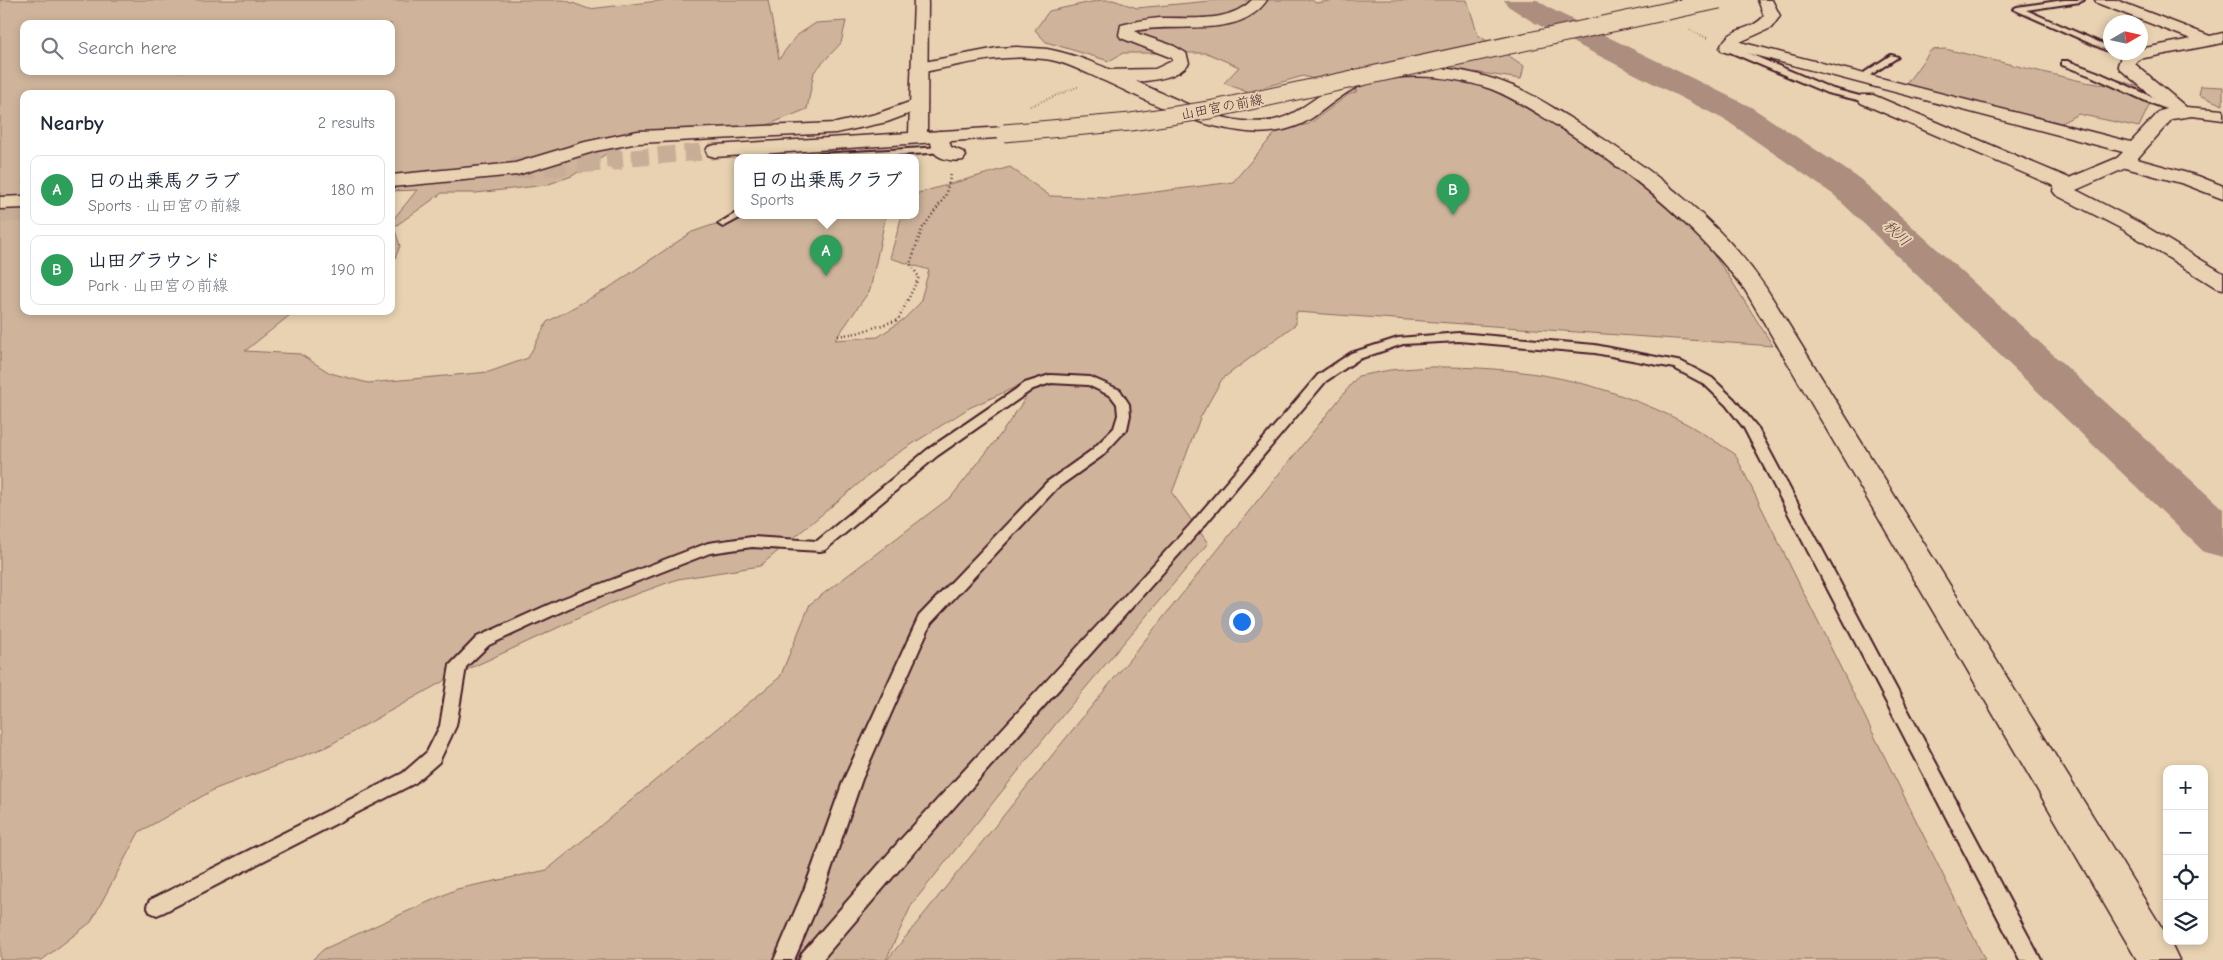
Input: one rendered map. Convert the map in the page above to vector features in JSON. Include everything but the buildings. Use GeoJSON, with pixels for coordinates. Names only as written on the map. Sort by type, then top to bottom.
{"type":"FeatureCollection","features":[{"type":"Feature","properties":{"kind":"street"},"geometry":{"type":"LineString","coordinates":[[918,138],[921,0]]}},
{"type":"Feature","properties":{"kind":"street"},"geometry":{"type":"LineString","coordinates":[[1106,76],[1144,76],[1165,73],[1180,64],[1180,56],[1174,52],[1126,35],[1127,28],[1139,24],[1160,22],[1224,20],[1248,12],[1260,0]]}},
{"type":"Feature","properties":{"kind":"street","name":"山田宮の前線"},"geometry":{"type":"LineString","coordinates":[[716,151],[918,138],[946,148],[1004,133],[1131,122],[1204,111],[1719,0]]}},
{"type":"Feature","properties":{"kind":"street"},"geometry":{"type":"LineString","coordinates":[[1765,0],[1772,16],[1765,24],[1732,39],[1729,46],[1860,78],[2129,155],[2223,193]]}},
{"type":"Feature","properties":{"kind":"street"},"geometry":{"type":"LineString","coordinates":[[2102,0],[2215,39]]}},
{"type":"Feature","properties":{"kind":"street"},"geometry":{"type":"LineString","coordinates":[[2180,111],[2126,65],[2125,57],[2215,39]]}},
{"type":"Feature","properties":{"kind":"street"},"geometry":{"type":"LineString","coordinates":[[919,68],[990,54],[1024,52],[1061,57],[1207,119],[1227,124],[1254,127],[1282,124],[1298,119],[1350,84],[1380,75],[1402,72],[1450,75],[1480,80],[1513,92],[1578,130],[1632,168],[1696,221],[1732,257],[1755,288],[2159,960]]}},
{"type":"Feature","properties":{"kind":"street"},"geometry":{"type":"LineString","coordinates":[[1867,100],[2068,185]]}},
{"type":"Feature","properties":{"kind":"street"},"geometry":{"type":"LineString","coordinates":[[395,181],[517,169],[592,146],[638,137],[836,128],[881,118],[918,104]]}},
{"type":"Feature","properties":{"kind":"street"},"geometry":{"type":"LineString","coordinates":[[2223,115],[2180,111],[2166,115],[2129,155],[2063,188],[2063,191],[2131,226],[2223,282]]}},
{"type":"Feature","properties":{"kind":"street"},"geometry":{"type":"LineString","coordinates":[[0,203],[20,202]]}},
{"type":"Feature","properties":{"kind":"lane"},"geometry":{"type":"LineString","coordinates":[[2080,0],[2018,9],[2103,47]]}},
{"type":"Feature","properties":{"kind":"lane"},"geometry":{"type":"LineString","coordinates":[[1729,46],[1830,91],[1867,100]]}},
{"type":"Feature","properties":{"kind":"lane"},"geometry":{"type":"LineString","coordinates":[[1860,78],[1894,57]]}},
{"type":"Feature","properties":{"kind":"lane"},"geometry":{"type":"LineString","coordinates":[[2064,63],[2087,70],[2161,106],[2180,111]]}},
{"type":"Feature","properties":{"kind":"lane"},"geometry":{"type":"LineString","coordinates":[[861,154],[946,148]]}},
{"type":"Feature","properties":{"kind":"lane"},"geometry":{"type":"LineString","coordinates":[[723,224],[734,218]]}},
{"type":"Feature","properties":{"kind":"lane"},"geometry":{"type":"LineString","coordinates":[[809,960],[909,844],[1194,529],[1322,378],[1355,356],[1402,341],[1459,337],[1595,349],[1678,365],[1708,382],[1730,402],[1750,427],[2030,960]]}},
{"type":"Feature","properties":{"kind":"lane"},"geometry":{"type":"LineString","coordinates":[[157,906],[409,778],[433,757],[448,726],[458,665],[483,641],[564,604],[708,548],[752,542],[820,546],[932,454],[1029,386],[1050,379],[1072,379],[1090,381],[1116,393],[1123,404],[1124,415],[1120,428],[1097,453],[1052,485],[925,620],[854,779],[814,890],[784,960]]}},
{"type":"Feature","properties":{"kind":"path"},"geometry":{"type":"LineString","coordinates":[[1026,108],[1106,76]]}},
{"type":"Feature","properties":{"kind":"path"},"geometry":{"type":"LineString","coordinates":[[838,336],[858,333],[898,320],[919,277],[910,264],[922,229],[945,197],[946,148]]}},
{"type":"Feature","properties":{"kind":"shaded area"},"geometry":{"type":"Polygon","coordinates":[[[0,0],[564,0],[589,9],[667,0],[768,0],[779,59],[796,36],[816,23],[846,21],[841,43],[814,72],[807,109],[760,128],[635,141],[612,150],[572,176],[546,185],[476,193],[442,193],[395,226],[395,217],[417,190],[395,191],[395,90],[20,90],[20,315],[290,315],[245,351],[300,354],[330,373],[368,383],[489,372],[528,358],[547,322],[607,289],[692,232],[734,218],[885,219],[870,290],[835,340],[878,337],[904,319],[920,303],[929,270],[890,258],[901,219],[919,219],[919,193],[1010,167],[1050,196],[1109,198],[1233,182],[1277,131],[1309,124],[1348,95],[1358,91],[1303,76],[1247,92],[1224,83],[1239,67],[1207,53],[1123,53],[1109,61],[1046,42],[1035,30],[1049,11],[1101,0],[1113,0],[1137,8],[1220,0],[1312,0],[1316,3],[1337,0],[1467,0],[1478,35],[1524,66],[1521,79],[1474,72],[1463,83],[1481,86],[1501,94],[1572,133],[1620,168],[1695,230],[1726,272],[1773,346],[1296,312],[1296,324],[1222,379],[1200,418],[1172,493],[1208,543],[1066,711],[912,904],[886,960],[312,960],[324,949],[457,889],[547,870],[780,677],[810,604],[952,496],[1000,435],[1025,399],[1018,386],[969,408],[887,460],[760,566],[678,579],[609,604],[449,678],[326,747],[215,789],[139,832],[91,922],[42,960],[0,960],[0,0]]]}},
{"type":"Feature","properties":{"kind":"shaded area"},"geometry":{"type":"Polygon","coordinates":[[[1945,49],[2085,82],[2105,85],[2119,80],[2140,87],[2153,97],[2139,127],[2078,114],[2056,126],[1912,90],[1907,83],[1931,50],[1945,49]]]}},
{"type":"Feature","properties":{"kind":"shaded area"},"geometry":{"type":"Polygon","coordinates":[[[2201,86],[2223,87],[2223,105],[2199,95],[2201,86]]]}},
{"type":"Feature","properties":{"kind":"shaded area"},"geometry":{"type":"Polygon","coordinates":[[[395,230],[400,246],[395,258],[395,230]]]}},
{"type":"Feature","properties":{"kind":"shaded area"},"geometry":{"type":"Polygon","coordinates":[[[1429,367],[1497,369],[1530,373],[1593,386],[1624,396],[1687,424],[1735,454],[1985,960],[887,960],[1358,376],[1390,370],[1429,367]]]}},
{"type":"Feature","properties":{"kind":"waterway","name":"秋川"},"geometry":{"type":"LineString","coordinates":[[1518,0],[1543,16],[1739,114],[1847,187],[2223,539]]}},
{"type":"Feature","properties":{"kind":"tunnel"},"geometry":{"type":"LineString","coordinates":[[606,160],[715,151]]}},
{"type":"Feature","properties":{"kind":"tunnel"},"geometry":{"type":"LineString","coordinates":[[512,168],[621,159]]}},
{"type":"Feature","properties":{"kind":"tunnel"},"geometry":{"type":"LineString","coordinates":[[0,212],[20,210]]}},
{"type":"Feature","properties":{"kind":"place","name":"山田グラウンド"},"geometry":{"type":"Point","coordinates":[1453,215]}},
{"type":"Feature","properties":{"kind":"place","name":"日の出乗馬クラブ"},"geometry":{"type":"Point","coordinates":[826,276]}}]}
